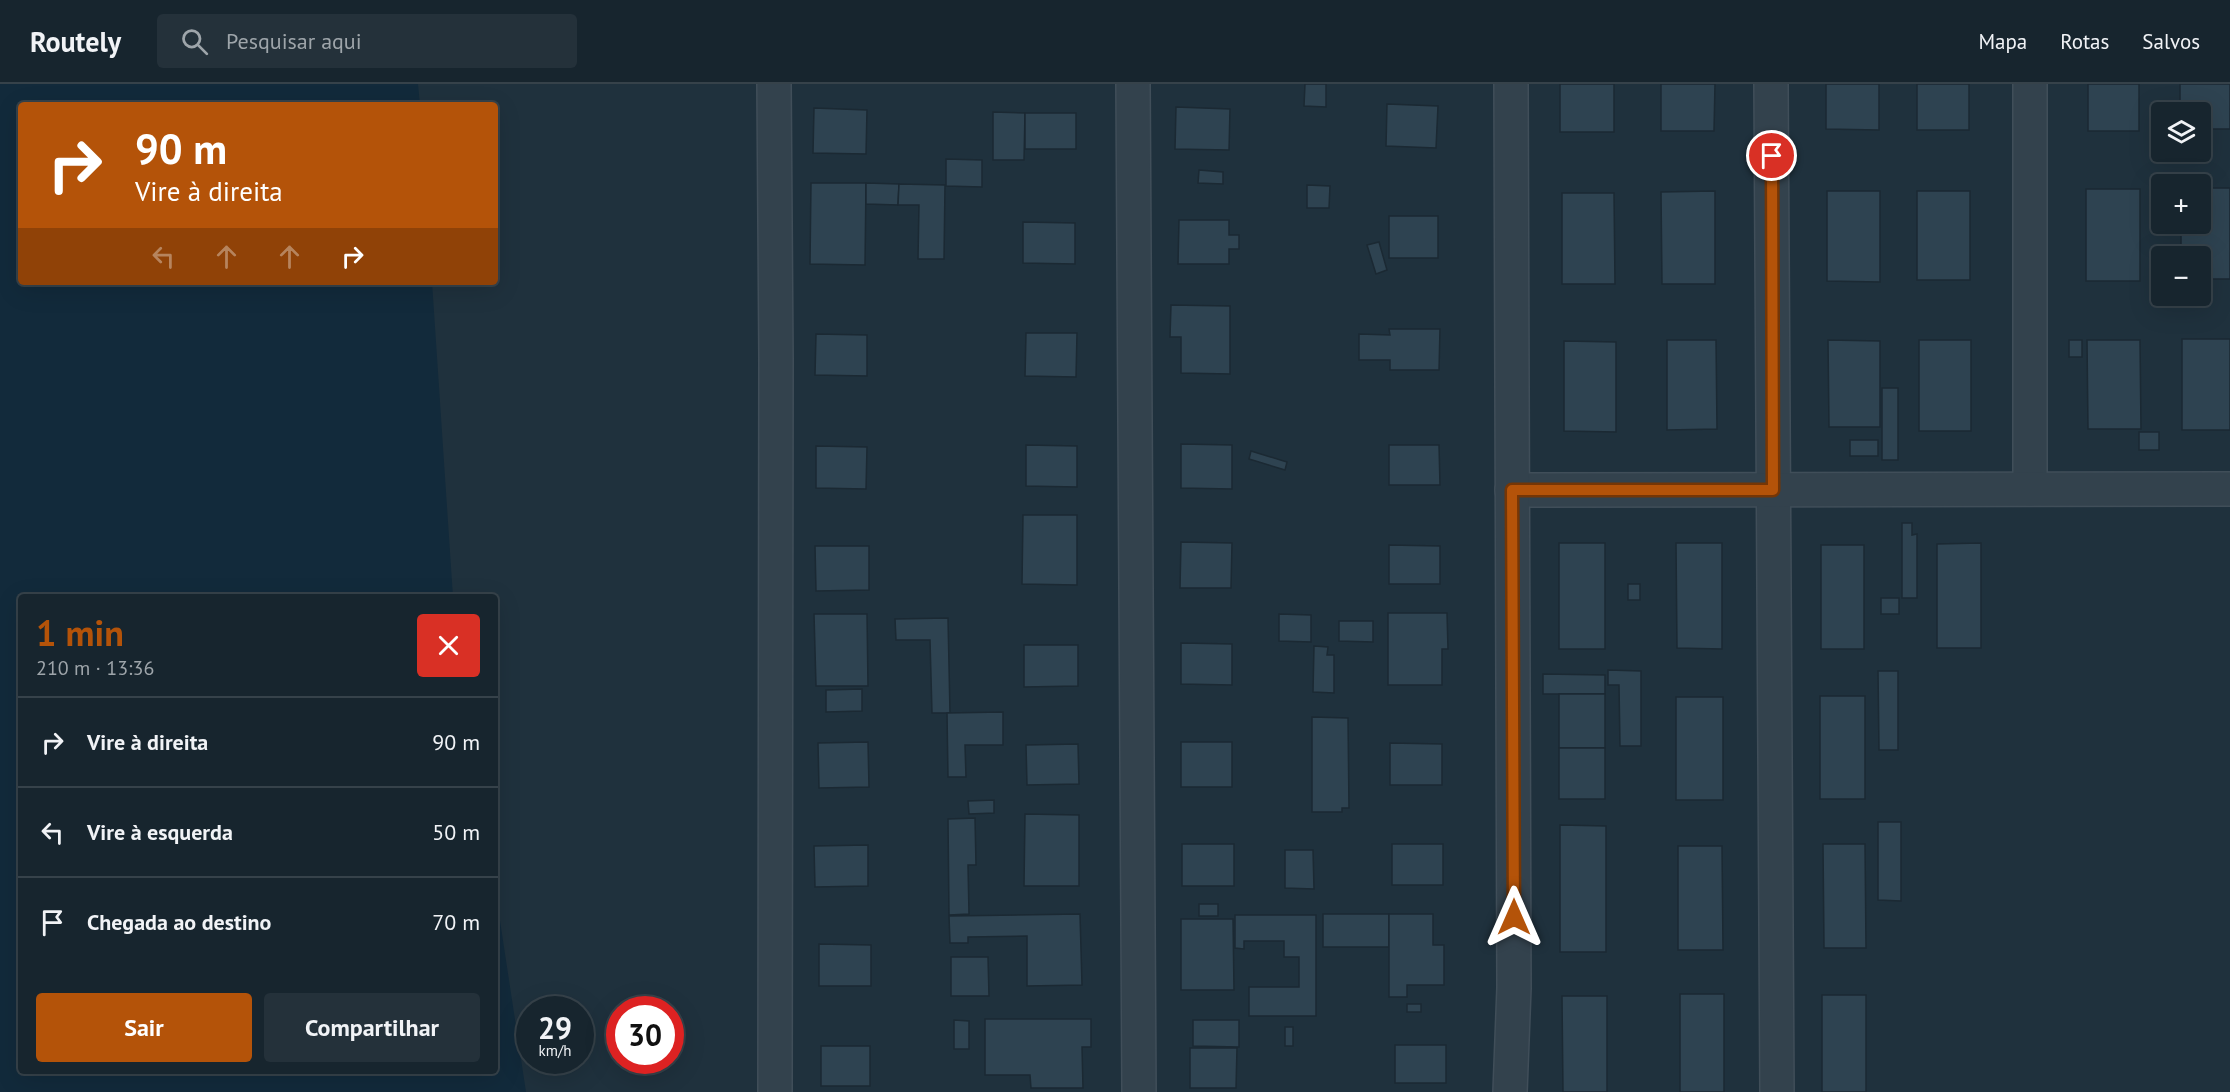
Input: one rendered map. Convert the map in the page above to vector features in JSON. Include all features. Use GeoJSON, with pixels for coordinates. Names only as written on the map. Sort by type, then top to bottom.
{"type":"FeatureCollection","features":[{"type":"Feature","properties":{"kind":"street"},"geometry":{"type":"LineString","coordinates":[[774,84],[775,1092]]}},
{"type":"Feature","properties":{"kind":"street"},"geometry":{"type":"LineString","coordinates":[[1133,84],[1139,1092]]}},
{"type":"Feature","properties":{"kind":"street"},"geometry":{"type":"LineString","coordinates":[[1510,1092],[1514,988],[1511,84]]}},
{"type":"Feature","properties":{"kind":"street"},"geometry":{"type":"LineString","coordinates":[[1771,84],[1777,1092]]}},
{"type":"Feature","properties":{"kind":"street"},"geometry":{"type":"LineString","coordinates":[[2030,84],[2030,489]]}},
{"type":"Feature","properties":{"kind":"street"},"geometry":{"type":"LineString","coordinates":[[1512,490],[2230,489]]}},
{"type":"Feature","properties":{"kind":"water"},"geometry":{"type":"Polygon","coordinates":[[[0,84],[418,84],[420,102],[18,102],[18,285],[432,285],[453,594],[18,594],[18,1074],[498,1074],[498,908],[516,1026],[516,1074],[523,1074],[526,1092],[0,1092],[0,84]]]}},
{"type":"Feature","properties":{"kind":"building"},"geometry":{"type":"Polygon","coordinates":[[[1305,84],[1326,84],[1326,107],[1304,106],[1305,84]]]}},
{"type":"Feature","properties":{"kind":"building"},"geometry":{"type":"Polygon","coordinates":[[[1560,84],[1614,84],[1614,132],[1560,132],[1560,84]]]}},
{"type":"Feature","properties":{"kind":"building"},"geometry":{"type":"Polygon","coordinates":[[[1661,84],[1715,84],[1714,131],[1661,131],[1661,84]]]}},
{"type":"Feature","properties":{"kind":"building"},"geometry":{"type":"Polygon","coordinates":[[[1826,84],[1879,84],[1879,130],[1826,129],[1826,84]]]}},
{"type":"Feature","properties":{"kind":"building"},"geometry":{"type":"Polygon","coordinates":[[[1917,84],[1969,84],[1969,130],[1917,130],[1917,84]]]}},
{"type":"Feature","properties":{"kind":"building"},"geometry":{"type":"Polygon","coordinates":[[[2088,84],[2139,84],[2139,131],[2088,131],[2088,84]]]}},
{"type":"Feature","properties":{"kind":"building"},"geometry":{"type":"Polygon","coordinates":[[[2180,84],[2230,84],[2230,129],[2211,129],[2211,102],[2180,102],[2180,84]]]}},
{"type":"Feature","properties":{"kind":"building"},"geometry":{"type":"Polygon","coordinates":[[[1387,104],[1438,106],[1436,148],[1386,146],[1387,104]]]}},
{"type":"Feature","properties":{"kind":"building"},"geometry":{"type":"Polygon","coordinates":[[[1176,107],[1230,109],[1229,150],[1175,149],[1176,107]]]}},
{"type":"Feature","properties":{"kind":"building"},"geometry":{"type":"Polygon","coordinates":[[[814,108],[867,110],[866,154],[813,153],[814,108]]]}},
{"type":"Feature","properties":{"kind":"building"},"geometry":{"type":"Polygon","coordinates":[[[993,112],[1025,113],[1024,160],[993,160],[993,112]]]}},
{"type":"Feature","properties":{"kind":"building"},"geometry":{"type":"Polygon","coordinates":[[[1025,113],[1076,113],[1076,149],[1025,149],[1025,113]]]}},
{"type":"Feature","properties":{"kind":"building"},"geometry":{"type":"Polygon","coordinates":[[[946,159],[982,160],[982,187],[946,186],[946,159]]]}},
{"type":"Feature","properties":{"kind":"building"},"geometry":{"type":"Polygon","coordinates":[[[1199,170],[1223,172],[1223,184],[1198,183],[1199,170]]]}},
{"type":"Feature","properties":{"kind":"building"},"geometry":{"type":"Polygon","coordinates":[[[811,183],[866,183],[865,265],[810,264],[811,183]]]}},
{"type":"Feature","properties":{"kind":"building"},"geometry":{"type":"Polygon","coordinates":[[[866,183],[899,184],[898,205],[866,204],[866,183]]]}},
{"type":"Feature","properties":{"kind":"building"},"geometry":{"type":"Polygon","coordinates":[[[899,184],[945,185],[944,259],[918,259],[919,205],[898,205],[899,184]]]}},
{"type":"Feature","properties":{"kind":"building"},"geometry":{"type":"Polygon","coordinates":[[[1307,185],[1330,186],[1329,208],[1307,208],[1307,185]]]}},
{"type":"Feature","properties":{"kind":"building"},"geometry":{"type":"Polygon","coordinates":[[[2211,188],[2230,188],[2230,279],[2211,279],[2211,246],[2181,246],[2181,234],[2211,234],[2211,188]]]}},
{"type":"Feature","properties":{"kind":"building"},"geometry":{"type":"Polygon","coordinates":[[[2086,189],[2140,189],[2140,281],[2086,281],[2086,189]]]}},
{"type":"Feature","properties":{"kind":"building"},"geometry":{"type":"Polygon","coordinates":[[[1715,191],[1715,284],[1662,284],[1661,192],[1715,191]]]}},
{"type":"Feature","properties":{"kind":"building"},"geometry":{"type":"Polygon","coordinates":[[[1827,191],[1880,191],[1880,282],[1827,281],[1827,191]]]}},
{"type":"Feature","properties":{"kind":"building"},"geometry":{"type":"Polygon","coordinates":[[[1917,191],[1970,191],[1970,280],[1917,280],[1917,191]]]}},
{"type":"Feature","properties":{"kind":"building"},"geometry":{"type":"Polygon","coordinates":[[[1562,193],[1614,193],[1615,284],[1562,284],[1562,193]]]}},
{"type":"Feature","properties":{"kind":"building"},"geometry":{"type":"Polygon","coordinates":[[[1389,216],[1438,216],[1438,258],[1389,258],[1389,216]]]}},
{"type":"Feature","properties":{"kind":"building"},"geometry":{"type":"Polygon","coordinates":[[[1179,220],[1229,220],[1229,235],[1239,235],[1239,249],[1229,249],[1229,264],[1178,264],[1179,220]]]}},
{"type":"Feature","properties":{"kind":"building"},"geometry":{"type":"Polygon","coordinates":[[[1023,222],[1075,223],[1075,264],[1023,263],[1023,222]]]}},
{"type":"Feature","properties":{"kind":"building"},"geometry":{"type":"Polygon","coordinates":[[[1379,242],[1387,270],[1376,274],[1367,245],[1379,242]]]}},
{"type":"Feature","properties":{"kind":"building"},"geometry":{"type":"Polygon","coordinates":[[[1171,305],[1230,306],[1230,374],[1181,373],[1181,337],[1170,337],[1171,305]]]}},
{"type":"Feature","properties":{"kind":"building"},"geometry":{"type":"Polygon","coordinates":[[[1389,329],[1440,329],[1439,370],[1390,370],[1390,360],[1359,360],[1359,334],[1390,335],[1389,329]]]}},
{"type":"Feature","properties":{"kind":"building"},"geometry":{"type":"Polygon","coordinates":[[[1026,333],[1077,333],[1076,377],[1025,376],[1026,333]]]}},
{"type":"Feature","properties":{"kind":"building"},"geometry":{"type":"Polygon","coordinates":[[[816,334],[867,335],[867,376],[815,375],[816,334]]]}},
{"type":"Feature","properties":{"kind":"building"},"geometry":{"type":"Polygon","coordinates":[[[2182,339],[2230,339],[2230,430],[2182,430],[2182,339]]]}},
{"type":"Feature","properties":{"kind":"building"},"geometry":{"type":"Polygon","coordinates":[[[1667,340],[1716,340],[1717,429],[1667,430],[1667,340]]]}},
{"type":"Feature","properties":{"kind":"building"},"geometry":{"type":"Polygon","coordinates":[[[1828,340],[1880,341],[1880,427],[1829,427],[1828,340]]]}},
{"type":"Feature","properties":{"kind":"building"},"geometry":{"type":"Polygon","coordinates":[[[1919,340],[1971,340],[1971,431],[1919,431],[1919,340]]]}},
{"type":"Feature","properties":{"kind":"building"},"geometry":{"type":"Polygon","coordinates":[[[2069,340],[2082,340],[2082,357],[2069,357],[2069,340]]]}},
{"type":"Feature","properties":{"kind":"building"},"geometry":{"type":"Polygon","coordinates":[[[2087,340],[2140,340],[2141,429],[2088,429],[2087,340]]]}},
{"type":"Feature","properties":{"kind":"building"},"geometry":{"type":"Polygon","coordinates":[[[1564,341],[1616,342],[1616,432],[1564,431],[1564,341]]]}},
{"type":"Feature","properties":{"kind":"building"},"geometry":{"type":"Polygon","coordinates":[[[1882,388],[1898,388],[1898,460],[1882,460],[1882,388]]]}},
{"type":"Feature","properties":{"kind":"building"},"geometry":{"type":"Polygon","coordinates":[[[2139,432],[2159,432],[2159,450],[2139,450],[2139,432]]]}},
{"type":"Feature","properties":{"kind":"building"},"geometry":{"type":"Polygon","coordinates":[[[1850,440],[1878,440],[1878,456],[1850,456],[1850,440]]]}},
{"type":"Feature","properties":{"kind":"building"},"geometry":{"type":"Polygon","coordinates":[[[1181,444],[1232,445],[1232,489],[1181,488],[1181,444]]]}},
{"type":"Feature","properties":{"kind":"building"},"geometry":{"type":"Polygon","coordinates":[[[1026,445],[1077,446],[1077,487],[1026,486],[1026,445]]]}},
{"type":"Feature","properties":{"kind":"building"},"geometry":{"type":"Polygon","coordinates":[[[1389,445],[1439,445],[1440,485],[1389,485],[1389,445]]]}},
{"type":"Feature","properties":{"kind":"building"},"geometry":{"type":"Polygon","coordinates":[[[816,446],[867,447],[866,489],[816,488],[816,446]]]}},
{"type":"Feature","properties":{"kind":"building"},"geometry":{"type":"Polygon","coordinates":[[[1251,451],[1287,462],[1285,470],[1249,459],[1251,451]]]}},
{"type":"Feature","properties":{"kind":"building"},"geometry":{"type":"Polygon","coordinates":[[[1023,515],[1077,515],[1077,585],[1022,584],[1023,515]]]}},
{"type":"Feature","properties":{"kind":"building"},"geometry":{"type":"Polygon","coordinates":[[[1902,523],[1912,523],[1912,535],[1917,534],[1917,598],[1902,598],[1902,523]]]}},
{"type":"Feature","properties":{"kind":"building"},"geometry":{"type":"Polygon","coordinates":[[[1181,542],[1232,543],[1231,588],[1180,588],[1181,542]]]}},
{"type":"Feature","properties":{"kind":"building"},"geometry":{"type":"Polygon","coordinates":[[[1559,543],[1605,543],[1605,649],[1559,649],[1559,543]]]}},
{"type":"Feature","properties":{"kind":"building"},"geometry":{"type":"Polygon","coordinates":[[[1676,543],[1722,543],[1722,649],[1677,648],[1676,543]]]}},
{"type":"Feature","properties":{"kind":"building"},"geometry":{"type":"Polygon","coordinates":[[[1981,543],[1981,648],[1937,648],[1937,544],[1981,543]]]}},
{"type":"Feature","properties":{"kind":"building"},"geometry":{"type":"Polygon","coordinates":[[[1389,545],[1440,546],[1440,584],[1389,584],[1389,545]]]}},
{"type":"Feature","properties":{"kind":"building"},"geometry":{"type":"Polygon","coordinates":[[[1821,545],[1864,545],[1864,649],[1821,649],[1821,545]]]}},
{"type":"Feature","properties":{"kind":"building"},"geometry":{"type":"Polygon","coordinates":[[[815,546],[869,546],[869,590],[816,591],[815,546]]]}},
{"type":"Feature","properties":{"kind":"building"},"geometry":{"type":"Polygon","coordinates":[[[1628,584],[1640,584],[1640,600],[1628,600],[1628,584]]]}},
{"type":"Feature","properties":{"kind":"building"},"geometry":{"type":"Polygon","coordinates":[[[1881,598],[1899,598],[1899,614],[1881,614],[1881,598]]]}},
{"type":"Feature","properties":{"kind":"building"},"geometry":{"type":"Polygon","coordinates":[[[1388,613],[1447,613],[1448,649],[1442,649],[1442,685],[1388,685],[1388,613]]]}},
{"type":"Feature","properties":{"kind":"building"},"geometry":{"type":"Polygon","coordinates":[[[814,614],[867,614],[868,686],[816,686],[814,614]]]}},
{"type":"Feature","properties":{"kind":"building"},"geometry":{"type":"Polygon","coordinates":[[[1279,614],[1311,615],[1311,642],[1279,641],[1279,614]]]}},
{"type":"Feature","properties":{"kind":"building"},"geometry":{"type":"Polygon","coordinates":[[[948,618],[950,713],[932,713],[930,640],[896,640],[895,619],[948,618]]]}},
{"type":"Feature","properties":{"kind":"building"},"geometry":{"type":"Polygon","coordinates":[[[1339,621],[1373,621],[1373,642],[1339,641],[1339,621]]]}},
{"type":"Feature","properties":{"kind":"building"},"geometry":{"type":"Polygon","coordinates":[[[1181,643],[1232,644],[1232,685],[1181,684],[1181,643]]]}},
{"type":"Feature","properties":{"kind":"building"},"geometry":{"type":"Polygon","coordinates":[[[1024,645],[1078,645],[1078,686],[1024,687],[1024,645]]]}},
{"type":"Feature","properties":{"kind":"building"},"geometry":{"type":"Polygon","coordinates":[[[1314,646],[1328,647],[1327,655],[1334,655],[1334,693],[1313,692],[1314,646]]]}},
{"type":"Feature","properties":{"kind":"building"},"geometry":{"type":"Polygon","coordinates":[[[1608,670],[1641,671],[1641,746],[1620,746],[1619,685],[1608,685],[1608,670]]]}},
{"type":"Feature","properties":{"kind":"building"},"geometry":{"type":"Polygon","coordinates":[[[1878,671],[1898,671],[1898,750],[1879,750],[1878,671]]]}},
{"type":"Feature","properties":{"kind":"building"},"geometry":{"type":"Polygon","coordinates":[[[1543,674],[1605,675],[1605,694],[1543,694],[1543,674]]]}},
{"type":"Feature","properties":{"kind":"building"},"geometry":{"type":"Polygon","coordinates":[[[862,689],[862,711],[826,712],[826,690],[862,689]]]}},
{"type":"Feature","properties":{"kind":"building"},"geometry":{"type":"Polygon","coordinates":[[[1559,694],[1605,694],[1605,748],[1559,748],[1559,694]]]}},
{"type":"Feature","properties":{"kind":"building"},"geometry":{"type":"Polygon","coordinates":[[[1820,696],[1865,696],[1865,799],[1820,799],[1820,696]]]}},
{"type":"Feature","properties":{"kind":"building"},"geometry":{"type":"Polygon","coordinates":[[[1676,697],[1723,697],[1723,800],[1676,800],[1676,697]]]}},
{"type":"Feature","properties":{"kind":"building"},"geometry":{"type":"Polygon","coordinates":[[[1003,712],[1003,745],[965,745],[966,777],[948,777],[947,713],[1003,712]]]}},
{"type":"Feature","properties":{"kind":"building"},"geometry":{"type":"Polygon","coordinates":[[[1312,717],[1348,718],[1349,808],[1342,808],[1342,812],[1312,812],[1312,717]]]}},
{"type":"Feature","properties":{"kind":"building"},"geometry":{"type":"Polygon","coordinates":[[[868,742],[869,787],[819,788],[818,743],[868,742]]]}},
{"type":"Feature","properties":{"kind":"building"},"geometry":{"type":"Polygon","coordinates":[[[1181,742],[1232,742],[1232,787],[1181,787],[1181,742]]]}},
{"type":"Feature","properties":{"kind":"building"},"geometry":{"type":"Polygon","coordinates":[[[1390,743],[1442,744],[1442,785],[1390,785],[1390,743]]]}},
{"type":"Feature","properties":{"kind":"building"},"geometry":{"type":"Polygon","coordinates":[[[1078,744],[1079,784],[1027,785],[1026,745],[1078,744]]]}},
{"type":"Feature","properties":{"kind":"building"},"geometry":{"type":"Polygon","coordinates":[[[1559,748],[1605,748],[1605,799],[1559,799],[1559,748]]]}},
{"type":"Feature","properties":{"kind":"building"},"geometry":{"type":"Polygon","coordinates":[[[994,800],[994,813],[969,814],[968,801],[994,800]]]}},
{"type":"Feature","properties":{"kind":"building"},"geometry":{"type":"Polygon","coordinates":[[[1025,814],[1079,815],[1079,886],[1024,886],[1025,814]]]}},
{"type":"Feature","properties":{"kind":"building"},"geometry":{"type":"Polygon","coordinates":[[[975,818],[976,865],[968,865],[969,914],[949,915],[948,819],[975,818]]]}},
{"type":"Feature","properties":{"kind":"building"},"geometry":{"type":"Polygon","coordinates":[[[1878,822],[1901,822],[1901,901],[1878,900],[1878,822]]]}},
{"type":"Feature","properties":{"kind":"building"},"geometry":{"type":"Polygon","coordinates":[[[1560,825],[1606,826],[1606,952],[1560,952],[1560,825]]]}},
{"type":"Feature","properties":{"kind":"building"},"geometry":{"type":"Polygon","coordinates":[[[1182,844],[1234,844],[1234,886],[1182,886],[1182,844]]]}},
{"type":"Feature","properties":{"kind":"building"},"geometry":{"type":"Polygon","coordinates":[[[1392,844],[1443,844],[1443,885],[1392,885],[1392,844]]]}},
{"type":"Feature","properties":{"kind":"building"},"geometry":{"type":"Polygon","coordinates":[[[1823,844],[1865,844],[1866,948],[1824,948],[1823,844]]]}},
{"type":"Feature","properties":{"kind":"building"},"geometry":{"type":"Polygon","coordinates":[[[868,845],[868,886],[815,887],[814,846],[868,845]]]}},
{"type":"Feature","properties":{"kind":"building"},"geometry":{"type":"Polygon","coordinates":[[[1678,846],[1722,846],[1723,950],[1678,950],[1678,846]]]}},
{"type":"Feature","properties":{"kind":"building"},"geometry":{"type":"Polygon","coordinates":[[[1285,850],[1313,850],[1314,889],[1285,888],[1285,850]]]}},
{"type":"Feature","properties":{"kind":"building"},"geometry":{"type":"Polygon","coordinates":[[[1199,904],[1218,904],[1218,916],[1199,916],[1199,904]]]}},
{"type":"Feature","properties":{"kind":"building"},"geometry":{"type":"Polygon","coordinates":[[[1080,914],[1082,985],[1027,986],[1027,936],[968,937],[968,943],[950,943],[949,916],[1080,914]]]}},
{"type":"Feature","properties":{"kind":"building"},"geometry":{"type":"Polygon","coordinates":[[[1323,914],[1389,914],[1389,947],[1323,947],[1323,914]]]}},
{"type":"Feature","properties":{"kind":"building"},"geometry":{"type":"Polygon","coordinates":[[[1389,914],[1433,914],[1433,945],[1444,945],[1444,985],[1407,985],[1407,997],[1389,997],[1389,914]]]}},
{"type":"Feature","properties":{"kind":"building"},"geometry":{"type":"Polygon","coordinates":[[[1235,915],[1316,915],[1316,1016],[1249,1016],[1249,987],[1299,987],[1299,957],[1284,957],[1284,941],[1244,941],[1244,949],[1235,948],[1235,915]]]}},
{"type":"Feature","properties":{"kind":"building"},"geometry":{"type":"Polygon","coordinates":[[[1181,919],[1233,919],[1234,990],[1181,990],[1181,919]]]}},
{"type":"Feature","properties":{"kind":"building"},"geometry":{"type":"Polygon","coordinates":[[[819,944],[871,945],[871,986],[819,986],[819,944]]]}},
{"type":"Feature","properties":{"kind":"building"},"geometry":{"type":"Polygon","coordinates":[[[951,957],[988,957],[989,996],[951,996],[951,957]]]}},
{"type":"Feature","properties":{"kind":"building"},"geometry":{"type":"Polygon","coordinates":[[[1680,994],[1724,994],[1724,1092],[1680,1092],[1680,994]]]}},
{"type":"Feature","properties":{"kind":"building"},"geometry":{"type":"Polygon","coordinates":[[[1822,995],[1866,995],[1866,1092],[1822,1092],[1822,995]]]}},
{"type":"Feature","properties":{"kind":"building"},"geometry":{"type":"Polygon","coordinates":[[[1562,996],[1607,996],[1607,1092],[1563,1092],[1562,996]]]}},
{"type":"Feature","properties":{"kind":"building"},"geometry":{"type":"Polygon","coordinates":[[[1407,1004],[1421,1004],[1421,1012],[1407,1012],[1407,1004]]]}},
{"type":"Feature","properties":{"kind":"building"},"geometry":{"type":"Polygon","coordinates":[[[985,1019],[1091,1019],[1091,1047],[1082,1047],[1083,1088],[1031,1088],[1030,1075],[985,1075],[985,1019]]]}},
{"type":"Feature","properties":{"kind":"building"},"geometry":{"type":"Polygon","coordinates":[[[954,1020],[969,1021],[969,1049],[954,1049],[954,1020]]]}},
{"type":"Feature","properties":{"kind":"building"},"geometry":{"type":"Polygon","coordinates":[[[1193,1020],[1239,1020],[1239,1047],[1193,1046],[1193,1020]]]}},
{"type":"Feature","properties":{"kind":"building"},"geometry":{"type":"Polygon","coordinates":[[[1285,1027],[1293,1027],[1293,1046],[1285,1046],[1285,1027]]]}},
{"type":"Feature","properties":{"kind":"building"},"geometry":{"type":"Polygon","coordinates":[[[1395,1045],[1446,1045],[1446,1083],[1395,1083],[1395,1045]]]}},
{"type":"Feature","properties":{"kind":"building"},"geometry":{"type":"Polygon","coordinates":[[[821,1046],[870,1046],[870,1086],[821,1086],[821,1046]]]}},
{"type":"Feature","properties":{"kind":"building"},"geometry":{"type":"Polygon","coordinates":[[[1190,1048],[1237,1048],[1236,1088],[1190,1088],[1190,1048]]]}},
{"type":"Feature","properties":{"kind":"route"},"geometry":{"type":"LineString","coordinates":[[1514,917],[1512,490],[1773,490],[1772,156]]}}]}
